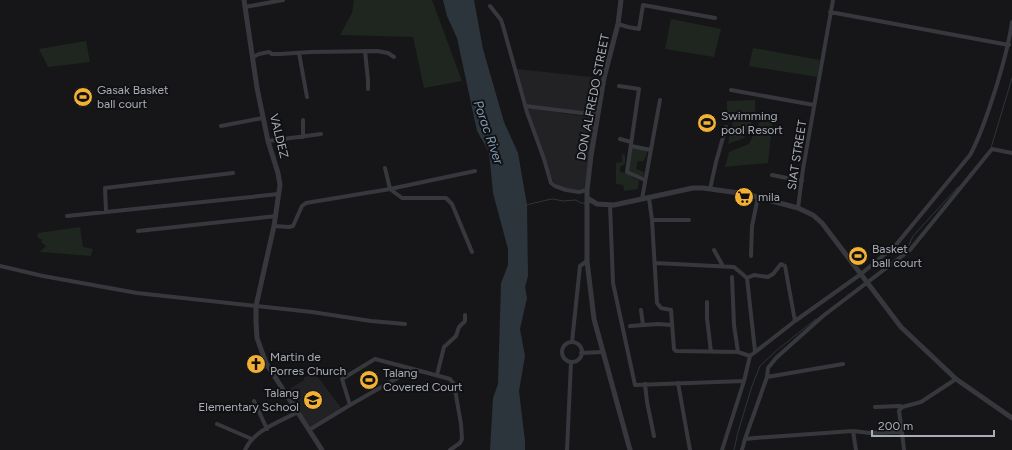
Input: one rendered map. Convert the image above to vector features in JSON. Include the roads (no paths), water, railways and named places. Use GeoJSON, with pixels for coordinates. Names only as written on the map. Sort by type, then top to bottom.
{"type":"FeatureCollection","features":[{"type":"Feature","properties":{"kind":"street","name":"VALDEZ"},"geometry":{"type":"LineString","coordinates":[[244,0],[268,141],[278,173],[280,185],[276,216],[256,306],[257,338],[266,363],[322,450]]}},
{"type":"Feature","properties":{"kind":"street"},"geometry":{"type":"LineString","coordinates":[[245,7],[283,0]]}},
{"type":"Feature","properties":{"kind":"street","name":"DON ALFREDO STREET"},"geometry":{"type":"LineString","coordinates":[[621,0],[618,24],[604,78],[586,190],[587,260],[594,318],[630,450]]}},
{"type":"Feature","properties":{"kind":"street","name":"SIAT STREET"},"geometry":{"type":"LineString","coordinates":[[798,208],[814,105],[833,0]]}},
{"type":"Feature","properties":{"kind":"street"},"geometry":{"type":"LineString","coordinates":[[618,24],[639,29],[643,5],[715,18]]}},
{"type":"Feature","properties":{"kind":"street"},"geometry":{"type":"LineString","coordinates":[[490,6],[504,26],[525,106],[551,183],[566,190],[579,192],[586,190]]}},
{"type":"Feature","properties":{"kind":"street"},"geometry":{"type":"LineString","coordinates":[[830,12],[1009,46]]}},
{"type":"Feature","properties":{"kind":"street"},"geometry":{"type":"LineString","coordinates":[[722,450],[744,381],[750,356],[795,321],[862,275],[895,246],[970,156],[978,140],[1009,46],[1012,22]]}},
{"type":"Feature","properties":{"kind":"street"},"geometry":{"type":"LineString","coordinates":[[253,57],[269,52],[272,54],[280,54],[299,52],[365,51],[388,52],[394,57]]}},
{"type":"Feature","properties":{"kind":"street"},"geometry":{"type":"LineString","coordinates":[[365,51],[368,89]]}},
{"type":"Feature","properties":{"kind":"street"},"geometry":{"type":"LineString","coordinates":[[299,52],[307,97]]}},
{"type":"Feature","properties":{"kind":"street"},"geometry":{"type":"LineString","coordinates":[[619,86],[639,88],[627,172],[646,180]]}},
{"type":"Feature","properties":{"kind":"street"},"geometry":{"type":"LineString","coordinates":[[731,90],[814,105]]}},
{"type":"Feature","properties":{"kind":"street"},"geometry":{"type":"LineString","coordinates":[[642,199],[660,100]]}},
{"type":"Feature","properties":{"kind":"street"},"geometry":{"type":"LineString","coordinates":[[525,106],[598,115]]}},
{"type":"Feature","properties":{"kind":"street"},"geometry":{"type":"LineString","coordinates":[[221,126],[264,118]]}},
{"type":"Feature","properties":{"kind":"street"},"geometry":{"type":"LineString","coordinates":[[303,120],[303,137]]}},
{"type":"Feature","properties":{"kind":"street"},"geometry":{"type":"LineString","coordinates":[[710,189],[726,127]]}},
{"type":"Feature","properties":{"kind":"street"},"geometry":{"type":"LineString","coordinates":[[268,141],[321,134]]}},
{"type":"Feature","properties":{"kind":"street"},"geometry":{"type":"LineString","coordinates":[[620,139],[651,150]]}},
{"type":"Feature","properties":{"kind":"street"},"geometry":{"type":"LineString","coordinates":[[742,450],[767,377],[768,368],[776,358],[823,316],[910,250],[992,149],[1012,153]]}},
{"type":"Feature","properties":{"kind":"street"},"geometry":{"type":"LineString","coordinates":[[385,168],[390,189],[402,198],[446,198],[452,204],[472,252]]}},
{"type":"Feature","properties":{"kind":"street"},"geometry":{"type":"LineString","coordinates":[[274,226],[293,226],[302,206],[306,203],[390,189],[475,171]]}},
{"type":"Feature","properties":{"kind":"street"},"geometry":{"type":"LineString","coordinates":[[106,211],[105,188],[233,173]]}},
{"type":"Feature","properties":{"kind":"street"},"geometry":{"type":"LineString","coordinates":[[772,175],[802,181]]}},
{"type":"Feature","properties":{"kind":"street"},"geometry":{"type":"LineString","coordinates":[[587,198],[597,204],[614,205],[693,188],[710,189],[758,197],[798,208],[813,215],[822,223],[901,327],[956,379],[1012,418]]}},
{"type":"Feature","properties":{"kind":"street"},"geometry":{"type":"LineString","coordinates":[[67,216],[279,194]]}},
{"type":"Feature","properties":{"kind":"street"},"geometry":{"type":"LineString","coordinates":[[751,256],[752,226],[758,197]]}},
{"type":"Feature","properties":{"kind":"street"},"geometry":{"type":"LineString","coordinates":[[649,198],[658,303],[661,308],[671,310],[673,346],[676,351],[738,352],[750,356]]}},
{"type":"Feature","properties":{"kind":"street"},"geometry":{"type":"LineString","coordinates":[[610,205],[613,283],[635,385],[744,381]]}},
{"type":"Feature","properties":{"kind":"street"},"geometry":{"type":"LineString","coordinates":[[138,231],[276,216]]}},
{"type":"Feature","properties":{"kind":"street"},"geometry":{"type":"LineString","coordinates":[[652,220],[689,220]]}},
{"type":"Feature","properties":{"kind":"street"},"geometry":{"type":"LineString","coordinates":[[714,250],[723,266]]}},
{"type":"Feature","properties":{"kind":"street"},"geometry":{"type":"LineString","coordinates":[[572,342],[580,266],[587,260]]}},
{"type":"Feature","properties":{"kind":"street"},"geometry":{"type":"LineString","coordinates":[[655,263],[734,267],[747,278],[755,351]]}},
{"type":"Feature","properties":{"kind":"street"},"geometry":{"type":"LineString","coordinates":[[747,278],[754,275],[768,277],[773,274],[781,264],[786,266],[795,321]]}},
{"type":"Feature","properties":{"kind":"street"},"geometry":{"type":"LineString","coordinates":[[0,266],[43,276],[137,293],[312,312],[371,321],[405,324]]}},
{"type":"Feature","properties":{"kind":"street"},"geometry":{"type":"LineString","coordinates":[[732,277],[734,325],[738,352]]}},
{"type":"Feature","properties":{"kind":"street"},"geometry":{"type":"LineString","coordinates":[[708,302],[707,318],[711,352]]}},
{"type":"Feature","properties":{"kind":"street"},"geometry":{"type":"LineString","coordinates":[[641,310],[643,325]]}},
{"type":"Feature","properties":{"kind":"street"},"geometry":{"type":"LineString","coordinates":[[437,375],[444,347],[456,336],[459,327],[465,321],[465,315]]}},
{"type":"Feature","properties":{"kind":"street"},"geometry":{"type":"LineString","coordinates":[[630,326],[672,325]]}},
{"type":"Feature","properties":{"kind":"street"},"geometry":{"type":"LineString","coordinates":[[572,342],[580,346],[581,353],[578,360],[571,362],[564,358],[562,351],[565,344],[572,342]]}},
{"type":"Feature","properties":{"kind":"street"},"geometry":{"type":"LineString","coordinates":[[581,353],[603,352]]}},
{"type":"Feature","properties":{"kind":"street"},"geometry":{"type":"LineString","coordinates":[[350,405],[342,379],[374,359],[450,379],[454,384],[462,439],[460,443],[450,450]]}},
{"type":"Feature","properties":{"kind":"street"},"geometry":{"type":"LineString","coordinates":[[567,450],[571,362]]}},
{"type":"Feature","properties":{"kind":"street"},"geometry":{"type":"LineString","coordinates":[[767,377],[843,364]]}},
{"type":"Feature","properties":{"kind":"street"},"geometry":{"type":"LineString","coordinates":[[309,430],[413,369]]}},
{"type":"Feature","properties":{"kind":"street"},"geometry":{"type":"LineString","coordinates":[[874,407],[902,407],[921,402],[956,379]]}},
{"type":"Feature","properties":{"kind":"street"},"geometry":{"type":"LineString","coordinates":[[678,383],[690,450]]}},
{"type":"Feature","properties":{"kind":"street"},"geometry":{"type":"LineString","coordinates":[[645,384],[654,436]]}},
{"type":"Feature","properties":{"kind":"street"},"geometry":{"type":"LineString","coordinates":[[254,401],[267,429]]}},
{"type":"Feature","properties":{"kind":"street"},"geometry":{"type":"LineString","coordinates":[[902,407],[899,411],[904,450]]}},
{"type":"Feature","properties":{"kind":"street"},"geometry":{"type":"LineString","coordinates":[[245,450],[255,435],[298,412]]}},
{"type":"Feature","properties":{"kind":"street"},"geometry":{"type":"LineString","coordinates":[[217,424],[252,439]]}},
{"type":"Feature","properties":{"kind":"street"},"geometry":{"type":"LineString","coordinates":[[745,440],[853,431],[870,433],[902,432]]}},
{"type":"Feature","properties":{"kind":"street"},"geometry":{"type":"LineString","coordinates":[[853,431],[856,450]]}},
{"type":"Feature","properties":{"kind":"water","name":"Porac River"},"geometry":{"type":"Polygon","coordinates":[[[443,0],[474,0],[483,49],[504,122],[518,153],[527,205],[528,276],[525,287],[527,298],[520,329],[525,356],[519,391],[525,450],[490,450],[493,398],[498,384],[501,283],[508,265],[508,249],[493,193],[489,152],[477,131],[457,38],[447,16],[443,0]]]}},
{"type":"Feature","properties":{"kind":"waterway"},"geometry":{"type":"LineString","coordinates":[[991,148],[1012,78]]}},
{"type":"Feature","properties":{"kind":"waterway"},"geometry":{"type":"LineString","coordinates":[[898,257],[908,247],[913,236],[958,187]]}},
{"type":"Feature","properties":{"kind":"waterway"},"geometry":{"type":"LineString","coordinates":[[526,205],[553,199],[563,201],[576,200],[581,203],[585,203]]}},
{"type":"Feature","properties":{"kind":"waterway"},"geometry":{"type":"LineString","coordinates":[[734,450],[752,386],[760,366],[777,350],[816,319]]}},
{"type":"Feature","properties":{"kind":"place","name":"Gasak Basket ball court"},"geometry":{"type":"Point","coordinates":[83,97]}},
{"type":"Feature","properties":{"kind":"place","name":"Swimming pool Resort"},"geometry":{"type":"Point","coordinates":[707,123]}},
{"type":"Feature","properties":{"kind":"place","name":"mila"},"geometry":{"type":"Point","coordinates":[744,197]}},
{"type":"Feature","properties":{"kind":"place","name":"Basket ball court"},"geometry":{"type":"Point","coordinates":[858,256]}},
{"type":"Feature","properties":{"kind":"place","name":"Martin de Porres Church"},"geometry":{"type":"Point","coordinates":[256,364]}},
{"type":"Feature","properties":{"kind":"place","name":"Talang Covered Court"},"geometry":{"type":"Point","coordinates":[369,380]}},
{"type":"Feature","properties":{"kind":"place","name":"Talang Elementary School"},"geometry":{"type":"Point","coordinates":[313,400]}}]}
